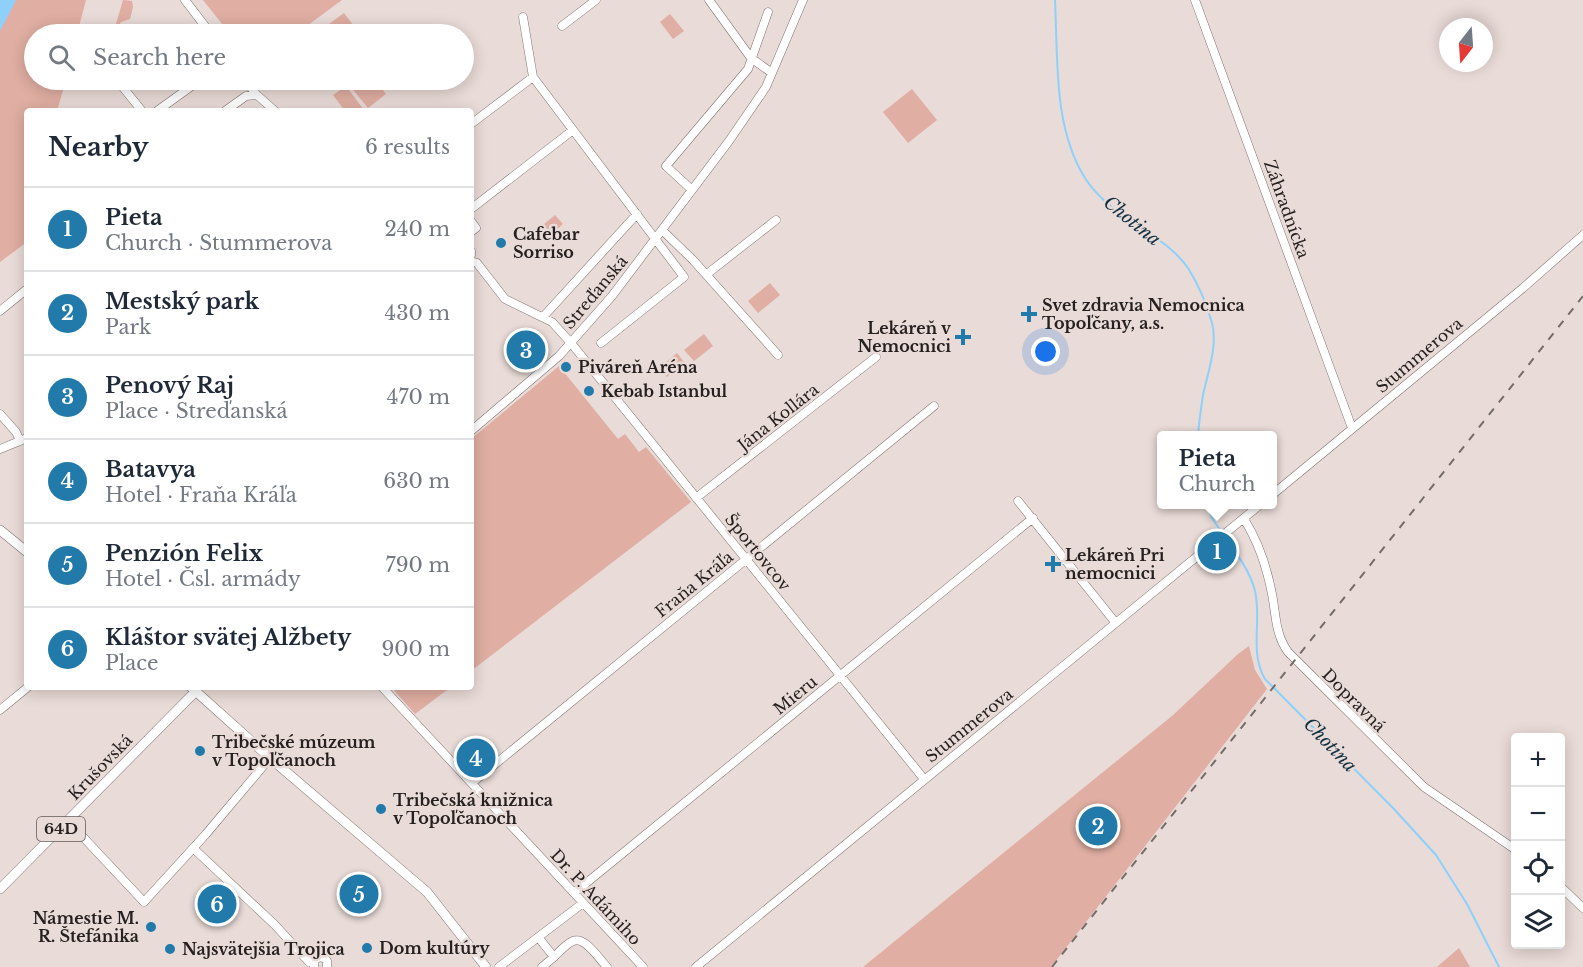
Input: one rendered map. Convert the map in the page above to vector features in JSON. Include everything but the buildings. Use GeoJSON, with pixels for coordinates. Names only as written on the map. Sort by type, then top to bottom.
{"type":"FeatureCollection","features":[{"type":"Feature","properties":{"kind":"main road"},"geometry":{"type":"LineString","coordinates":[[0,530],[24,550]]}},
{"type":"Feature","properties":{"kind":"main road","name":"Krušovská"},"geometry":{"type":"LineString","coordinates":[[0,889],[193,690]]}},
{"type":"Feature","properties":{"kind":"main road"},"geometry":{"type":"LineString","coordinates":[[197,690],[270,758],[427,892],[486,967]]}},
{"type":"Feature","properties":{"kind":"street"},"geometry":{"type":"LineString","coordinates":[[185,0],[203,24]]}},
{"type":"Feature","properties":{"kind":"street"},"geometry":{"type":"LineString","coordinates":[[562,26],[596,0]]}},
{"type":"Feature","properties":{"kind":"street"},"geometry":{"type":"LineString","coordinates":[[709,0],[752,58],[772,73]]}},
{"type":"Feature","properties":{"kind":"street","name":"Streďanská"},"geometry":{"type":"LineString","coordinates":[[474,428],[559,356],[612,296],[656,239],[766,87],[804,0]]}},
{"type":"Feature","properties":{"kind":"street","name":"Záhradnícka"},"geometry":{"type":"LineString","coordinates":[[1195,0],[1352,428]]}},
{"type":"Feature","properties":{"kind":"street"},"geometry":{"type":"LineString","coordinates":[[692,190],[666,166],[748,69],[768,12]]}},
{"type":"Feature","properties":{"kind":"street"},"geometry":{"type":"LineString","coordinates":[[523,17],[533,77],[684,277],[601,343]]}},
{"type":"Feature","properties":{"kind":"street"},"geometry":{"type":"LineString","coordinates":[[474,122],[533,77]]}},
{"type":"Feature","properties":{"kind":"street"},"geometry":{"type":"LineString","coordinates":[[125,90],[140,108]]}},
{"type":"Feature","properties":{"kind":"street"},"geometry":{"type":"LineString","coordinates":[[161,108],[186,90]]}},
{"type":"Feature","properties":{"kind":"street"},"geometry":{"type":"LineString","coordinates":[[253,90],[272,108]]}},
{"type":"Feature","properties":{"kind":"street"},"geometry":{"type":"LineString","coordinates":[[229,108],[246,96],[257,95]]}},
{"type":"Feature","properties":{"kind":"street"},"geometry":{"type":"LineString","coordinates":[[474,207],[573,130]]}},
{"type":"Feature","properties":{"kind":"street","name":"Streďanská"},"geometry":{"type":"LineString","coordinates":[[543,317],[637,214]]}},
{"type":"Feature","properties":{"kind":"street"},"geometry":{"type":"LineString","coordinates":[[707,274],[776,220]]}},
{"type":"Feature","properties":{"kind":"street"},"geometry":{"type":"LineString","coordinates":[[662,230],[707,274],[778,355]]}},
{"type":"Feature","properties":{"kind":"street","name":"Stummerova"},"geometry":{"type":"LineString","coordinates":[[1277,491],[1523,288],[1583,235]]}},
{"type":"Feature","properties":{"kind":"street","name":"Športovcov"},"geometry":{"type":"LineString","coordinates":[[474,262],[505,299],[552,322],[571,343],[924,779]]}},
{"type":"Feature","properties":{"kind":"street"},"geometry":{"type":"LineString","coordinates":[[0,311],[24,291]]}},
{"type":"Feature","properties":{"kind":"street"},"geometry":{"type":"LineString","coordinates":[[13,300],[24,298]]}},
{"type":"Feature","properties":{"kind":"street","name":"Jána Kollára"},"geometry":{"type":"LineString","coordinates":[[696,498],[876,357]]}},
{"type":"Feature","properties":{"kind":"street","name":"Fraňa Kráľa"},"geometry":{"type":"LineString","coordinates":[[472,783],[934,406]]}},
{"type":"Feature","properties":{"kind":"street"},"geometry":{"type":"LineString","coordinates":[[0,414],[24,439],[0,449]]}},
{"type":"Feature","properties":{"kind":"street"},"geometry":{"type":"LineString","coordinates":[[1018,501],[1116,622]]}},
{"type":"Feature","properties":{"kind":"street","name":"Stummerova"},"geometry":{"type":"LineString","coordinates":[[696,967],[1255,509]]}},
{"type":"Feature","properties":{"kind":"street","name":"Mieru"},"geometry":{"type":"LineString","coordinates":[[574,893],[1033,518]]}},
{"type":"Feature","properties":{"kind":"street","name":"Dopravná"},"geometry":{"type":"LineString","coordinates":[[1244,519],[1254,536],[1264,563],[1279,638],[1288,652],[1424,787],[1511,847]]}},
{"type":"Feature","properties":{"kind":"street"},"geometry":{"type":"LineString","coordinates":[[0,710],[24,690]]}},
{"type":"Feature","properties":{"kind":"street","name":"Dr. P. Adámiho"},"geometry":{"type":"LineString","coordinates":[[385,690],[642,967]]}},
{"type":"Feature","properties":{"kind":"street"},"geometry":{"type":"LineString","coordinates":[[68,821],[144,902],[270,758]]}},
{"type":"Feature","properties":{"kind":"street"},"geometry":{"type":"LineString","coordinates":[[193,848],[275,925],[312,964],[319,957],[327,961],[328,967]]}},
{"type":"Feature","properties":{"kind":"street"},"geometry":{"type":"LineString","coordinates":[[1565,891],[1583,908]]}},
{"type":"Feature","properties":{"kind":"street"},"geometry":{"type":"LineString","coordinates":[[499,967],[583,903]]}},
{"type":"Feature","properties":{"kind":"street"},"geometry":{"type":"LineString","coordinates":[[538,937],[554,957]]}},
{"type":"Feature","properties":{"kind":"street"},"geometry":{"type":"LineString","coordinates":[[543,967],[573,941],[579,940],[589,947],[606,967]]}},
{"type":"Feature","properties":{"kind":"shaded area"},"geometry":{"type":"Polygon","coordinates":[[[0,0],[86,0],[80,24],[24,24],[24,90],[63,90],[58,108],[24,108],[24,244],[0,262],[0,0]]]}},
{"type":"Feature","properties":{"kind":"shaded area"},"geometry":{"type":"Polygon","coordinates":[[[123,0],[132,1],[130,19],[116,24],[123,0]]]}},
{"type":"Feature","properties":{"kind":"shaded area"},"geometry":{"type":"Polygon","coordinates":[[[203,0],[342,0],[310,24],[222,24],[203,0]]]}},
{"type":"Feature","properties":{"kind":"shaded area"},"geometry":{"type":"Polygon","coordinates":[[[344,13],[352,24],[329,24],[344,13]]]}},
{"type":"Feature","properties":{"kind":"shaded area"},"geometry":{"type":"Polygon","coordinates":[[[670,14],[684,31],[673,39],[660,22],[670,14]]]}},
{"type":"Feature","properties":{"kind":"shaded area"},"geometry":{"type":"Polygon","coordinates":[[[912,89],[937,120],[908,143],[883,112],[912,89]]]}},
{"type":"Feature","properties":{"kind":"shaded area"},"geometry":{"type":"Polygon","coordinates":[[[340,90],[349,90],[362,108],[343,108],[333,95],[340,90]]]}},
{"type":"Feature","properties":{"kind":"shaded area"},"geometry":{"type":"Polygon","coordinates":[[[353,90],[383,90],[386,94],[368,108],[353,90]]]}},
{"type":"Feature","properties":{"kind":"shaded area"},"geometry":{"type":"Polygon","coordinates":[[[555,215],[563,224],[545,240],[537,230],[555,215]]]}},
{"type":"Feature","properties":{"kind":"shaded area"},"geometry":{"type":"Polygon","coordinates":[[[770,283],[780,295],[758,313],[748,301],[770,283]]]}},
{"type":"Feature","properties":{"kind":"shaded area"},"geometry":{"type":"Polygon","coordinates":[[[704,334],[713,346],[694,361],[684,350],[704,334]]]}},
{"type":"Feature","properties":{"kind":"shaded area"},"geometry":{"type":"Polygon","coordinates":[[[677,353],[684,362],[667,377],[659,368],[677,353]]]}},
{"type":"Feature","properties":{"kind":"shaded area"},"geometry":{"type":"Polygon","coordinates":[[[559,366],[618,439],[625,434],[639,452],[646,447],[691,502],[474,669],[474,437],[559,366]]]}},
{"type":"Feature","properties":{"kind":"shaded area"},"geometry":{"type":"Polygon","coordinates":[[[1249,646],[1255,670],[1267,689],[1051,967],[863,967],[1172,716],[1249,646]]]}},
{"type":"Feature","properties":{"kind":"shaded area"},"geometry":{"type":"Polygon","coordinates":[[[394,690],[447,690],[415,714],[394,690]]]}},
{"type":"Feature","properties":{"kind":"shaded area"},"geometry":{"type":"Polygon","coordinates":[[[1459,948],[1470,967],[1437,967],[1459,948]]]}},
{"type":"Feature","properties":{"kind":"water"},"geometry":{"type":"Polygon","coordinates":[[[0,0],[16,0],[0,31],[0,0]]]}},
{"type":"Feature","properties":{"kind":"waterway","name":"Chotina"},"geometry":{"type":"LineString","coordinates":[[1055,0],[1059,92],[1067,137],[1075,158],[1085,178],[1096,192],[1122,215],[1177,255],[1188,268],[1210,316],[1214,340],[1199,431]]}},
{"type":"Feature","properties":{"kind":"waterway","name":"Chotina"},"geometry":{"type":"LineString","coordinates":[[1208,509],[1222,533]]}},
{"type":"Feature","properties":{"kind":"waterway","name":"Chotina"},"geometry":{"type":"LineString","coordinates":[[1225,538],[1246,570],[1255,591],[1258,658],[1265,679],[1394,809],[1436,855],[1467,904],[1499,967]]}},
{"type":"Feature","properties":{"kind":"railway"},"geometry":{"type":"LineString","coordinates":[[1052,967],[1583,296]]}},
{"type":"Feature","properties":{"kind":"place","name":"Cafebar Sorriso"},"geometry":{"type":"Point","coordinates":[501,243]}},
{"type":"Feature","properties":{"kind":"place","name":"Svet zdravia Nemocnica Topoľčany, a.s."},"geometry":{"type":"Point","coordinates":[1029,314]}},
{"type":"Feature","properties":{"kind":"place","name":"Lekáreň v Nemocnici"},"geometry":{"type":"Point","coordinates":[963,337]}},
{"type":"Feature","properties":{"kind":"place","name":"Penový Raj"},"geometry":{"type":"Point","coordinates":[526,350]}},
{"type":"Feature","properties":{"kind":"place","name":"Piváreň Aréna"},"geometry":{"type":"Point","coordinates":[566,367]}},
{"type":"Feature","properties":{"kind":"place","name":"Kebab Istanbul"},"geometry":{"type":"Point","coordinates":[589,391]}},
{"type":"Feature","properties":{"kind":"place","name":"Pieta"},"geometry":{"type":"Point","coordinates":[1217,551]}},
{"type":"Feature","properties":{"kind":"place","name":"Lekáreň Pri nemocnici"},"geometry":{"type":"Point","coordinates":[1053,564]}},
{"type":"Feature","properties":{"kind":"place","name":"Tribečské múzeum v Topoľčanoch"},"geometry":{"type":"Point","coordinates":[200,751]}},
{"type":"Feature","properties":{"kind":"place","name":"Batavya"},"geometry":{"type":"Point","coordinates":[476,758]}},
{"type":"Feature","properties":{"kind":"place","name":"Tribečská knižnica v Topoľčanoch"},"geometry":{"type":"Point","coordinates":[381,809]}},
{"type":"Feature","properties":{"kind":"place","name":"Mestský park"},"geometry":{"type":"Point","coordinates":[1098,826]}},
{"type":"Feature","properties":{"kind":"place","name":"Penzión Felix"},"geometry":{"type":"Point","coordinates":[359,894]}},
{"type":"Feature","properties":{"kind":"place","name":"Kláštor svätej Alžbety"},"geometry":{"type":"Point","coordinates":[217,904]}},
{"type":"Feature","properties":{"kind":"place","name":"Námestie M. R. Štefánika"},"geometry":{"type":"Point","coordinates":[151,927]}},
{"type":"Feature","properties":{"kind":"place","name":"Dom kultúry"},"geometry":{"type":"Point","coordinates":[367,948]}},
{"type":"Feature","properties":{"kind":"place","name":"Najsvätejšia Trojica"},"geometry":{"type":"Point","coordinates":[170,949]}}]}
